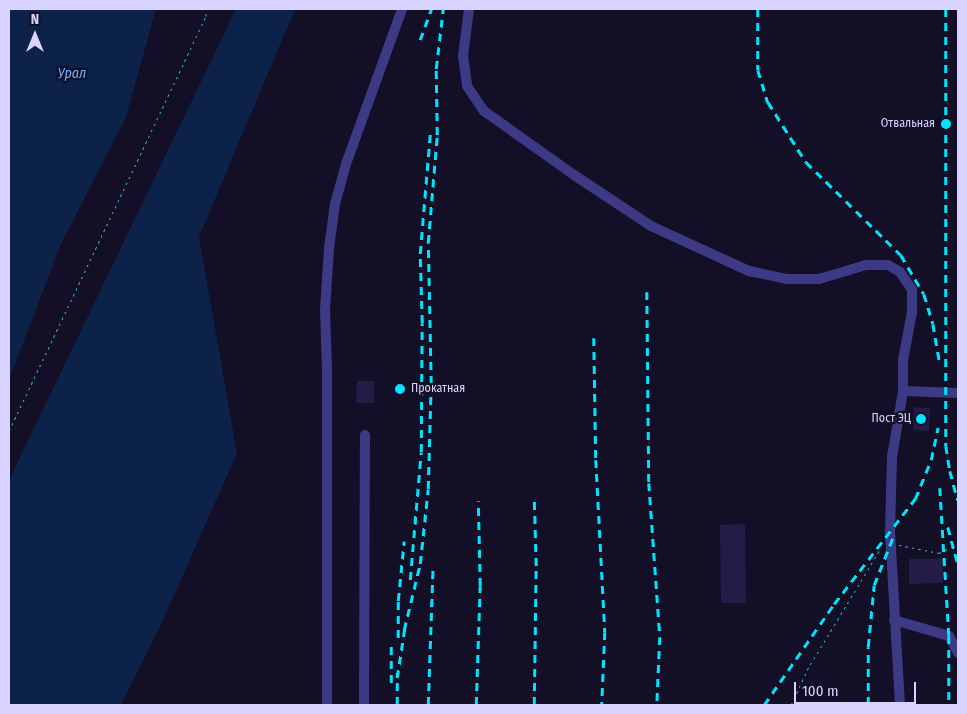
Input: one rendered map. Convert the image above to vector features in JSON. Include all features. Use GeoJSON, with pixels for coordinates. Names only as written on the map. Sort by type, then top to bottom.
{"type":"FeatureCollection","features":[{"type":"Feature","properties":{"kind":"lane"},"geometry":{"type":"LineString","coordinates":[[327,705],[327,368],[325,310],[329,248],[335,204],[346,164],[402,9]]}},
{"type":"Feature","properties":{"kind":"lane"},"geometry":{"type":"LineString","coordinates":[[469,9],[463,56],[467,86],[484,110],[558,164],[651,226],[749,271],[786,279],[819,279],[866,265],[888,265],[900,272],[912,290],[912,312],[903,360],[903,391],[892,457],[890,533],[900,705]]}},
{"type":"Feature","properties":{"kind":"lane"},"geometry":{"type":"LineString","coordinates":[[903,391],[958,393]]}},
{"type":"Feature","properties":{"kind":"lane"},"geometry":{"type":"LineString","coordinates":[[364,705],[365,435]]}},
{"type":"Feature","properties":{"kind":"lane"},"geometry":{"type":"LineString","coordinates":[[894,620],[949,636],[958,653]]}},
{"type":"Feature","properties":{"kind":"path"},"geometry":{"type":"LineString","coordinates":[[9,431],[202,25],[206,16],[206,9]]}},
{"type":"Feature","properties":{"kind":"path"},"geometry":{"type":"LineString","coordinates":[[790,705],[807,670],[890,533]]}},
{"type":"Feature","properties":{"kind":"path"},"geometry":{"type":"LineString","coordinates":[[894,544],[939,553],[958,544]]}},
{"type":"Feature","properties":{"kind":"water","name":"Урал"},"geometry":{"type":"Polygon","coordinates":[[[9,9],[156,9],[126,117],[61,244],[9,380],[9,9]]]}},
{"type":"Feature","properties":{"kind":"water"},"geometry":{"type":"Polygon","coordinates":[[[236,9],[295,9],[199,237],[237,453],[164,618],[121,705],[9,705],[9,480],[236,9]]]}},
{"type":"Feature","properties":{"kind":"building"},"geometry":{"type":"Polygon","coordinates":[[[357,381],[374,381],[374,403],[356,403],[357,381]]]}},
{"type":"Feature","properties":{"kind":"building","name":"Пост ЭЦ"},"geometry":{"type":"Polygon","coordinates":[[[914,407],[930,408],[929,431],[913,430],[914,407]]]}},
{"type":"Feature","properties":{"kind":"building"},"geometry":{"type":"Polygon","coordinates":[[[745,524],[746,603],[721,603],[720,525],[745,524]]]}},
{"type":"Feature","properties":{"kind":"building"},"geometry":{"type":"Polygon","coordinates":[[[909,559],[943,559],[943,583],[909,584],[909,559]]]}},
{"type":"Feature","properties":{"kind":"railway"},"geometry":{"type":"LineString","coordinates":[[420,40],[431,9]]}},
{"type":"Feature","properties":{"kind":"railway"},"geometry":{"type":"LineString","coordinates":[[404,630],[420,564],[428,489],[431,384],[428,243],[437,135],[436,69],[443,9]]}},
{"type":"Feature","properties":{"kind":"railway"},"geometry":{"type":"LineString","coordinates":[[758,9],[758,70],[768,102],[806,162],[901,255],[924,294],[933,324],[940,363]]}},
{"type":"Feature","properties":{"kind":"railway"},"geometry":{"type":"LineString","coordinates":[[946,9],[946,446],[950,471],[958,500]]}},
{"type":"Feature","properties":{"kind":"railway"},"geometry":{"type":"LineString","coordinates":[[410,580],[421,452],[422,323],[420,254],[430,134]]}},
{"type":"Feature","properties":{"kind":"railway"},"geometry":{"type":"LineString","coordinates":[[647,292],[649,483],[660,637],[657,705]]}},
{"type":"Feature","properties":{"kind":"railway"},"geometry":{"type":"LineString","coordinates":[[594,338],[596,460],[605,632],[602,705]]}},
{"type":"Feature","properties":{"kind":"railway"},"geometry":{"type":"LineString","coordinates":[[764,705],[834,604],[915,499],[931,460],[938,428]]}},
{"type":"Feature","properties":{"kind":"railway"},"geometry":{"type":"LineString","coordinates":[[940,488],[949,636],[949,705]]}},
{"type":"Feature","properties":{"kind":"railway"},"geometry":{"type":"LineString","coordinates":[[534,498],[536,566],[534,705]]}},
{"type":"Feature","properties":{"kind":"railway"},"geometry":{"type":"LineString","coordinates":[[476,705],[480,586],[478,501]]}},
{"type":"Feature","properties":{"kind":"railway"},"geometry":{"type":"LineString","coordinates":[[948,527],[958,564]]}},
{"type":"Feature","properties":{"kind":"railway"},"geometry":{"type":"LineString","coordinates":[[868,705],[868,647],[874,585],[893,537]]}},
{"type":"Feature","properties":{"kind":"railway"},"geometry":{"type":"LineString","coordinates":[[398,638],[398,601],[404,541]]}},
{"type":"Feature","properties":{"kind":"railway"},"geometry":{"type":"LineString","coordinates":[[428,705],[433,565]]}},
{"type":"Feature","properties":{"kind":"railway"},"geometry":{"type":"LineString","coordinates":[[397,678],[405,625]]}},
{"type":"Feature","properties":{"kind":"railway"},"geometry":{"type":"LineString","coordinates":[[391,645],[391,683]]}},
{"type":"Feature","properties":{"kind":"railway"},"geometry":{"type":"LineString","coordinates":[[397,673],[397,705]]}},
{"type":"Feature","properties":{"kind":"place","name":"Отвальная"},"geometry":{"type":"Point","coordinates":[946,124]}},
{"type":"Feature","properties":{"kind":"place","name":"Прокатная"},"geometry":{"type":"Point","coordinates":[400,389]}},
{"type":"Feature","properties":{"kind":"place","name":"Пост ЭЦ"},"geometry":{"type":"Point","coordinates":[921,419]}}]}
